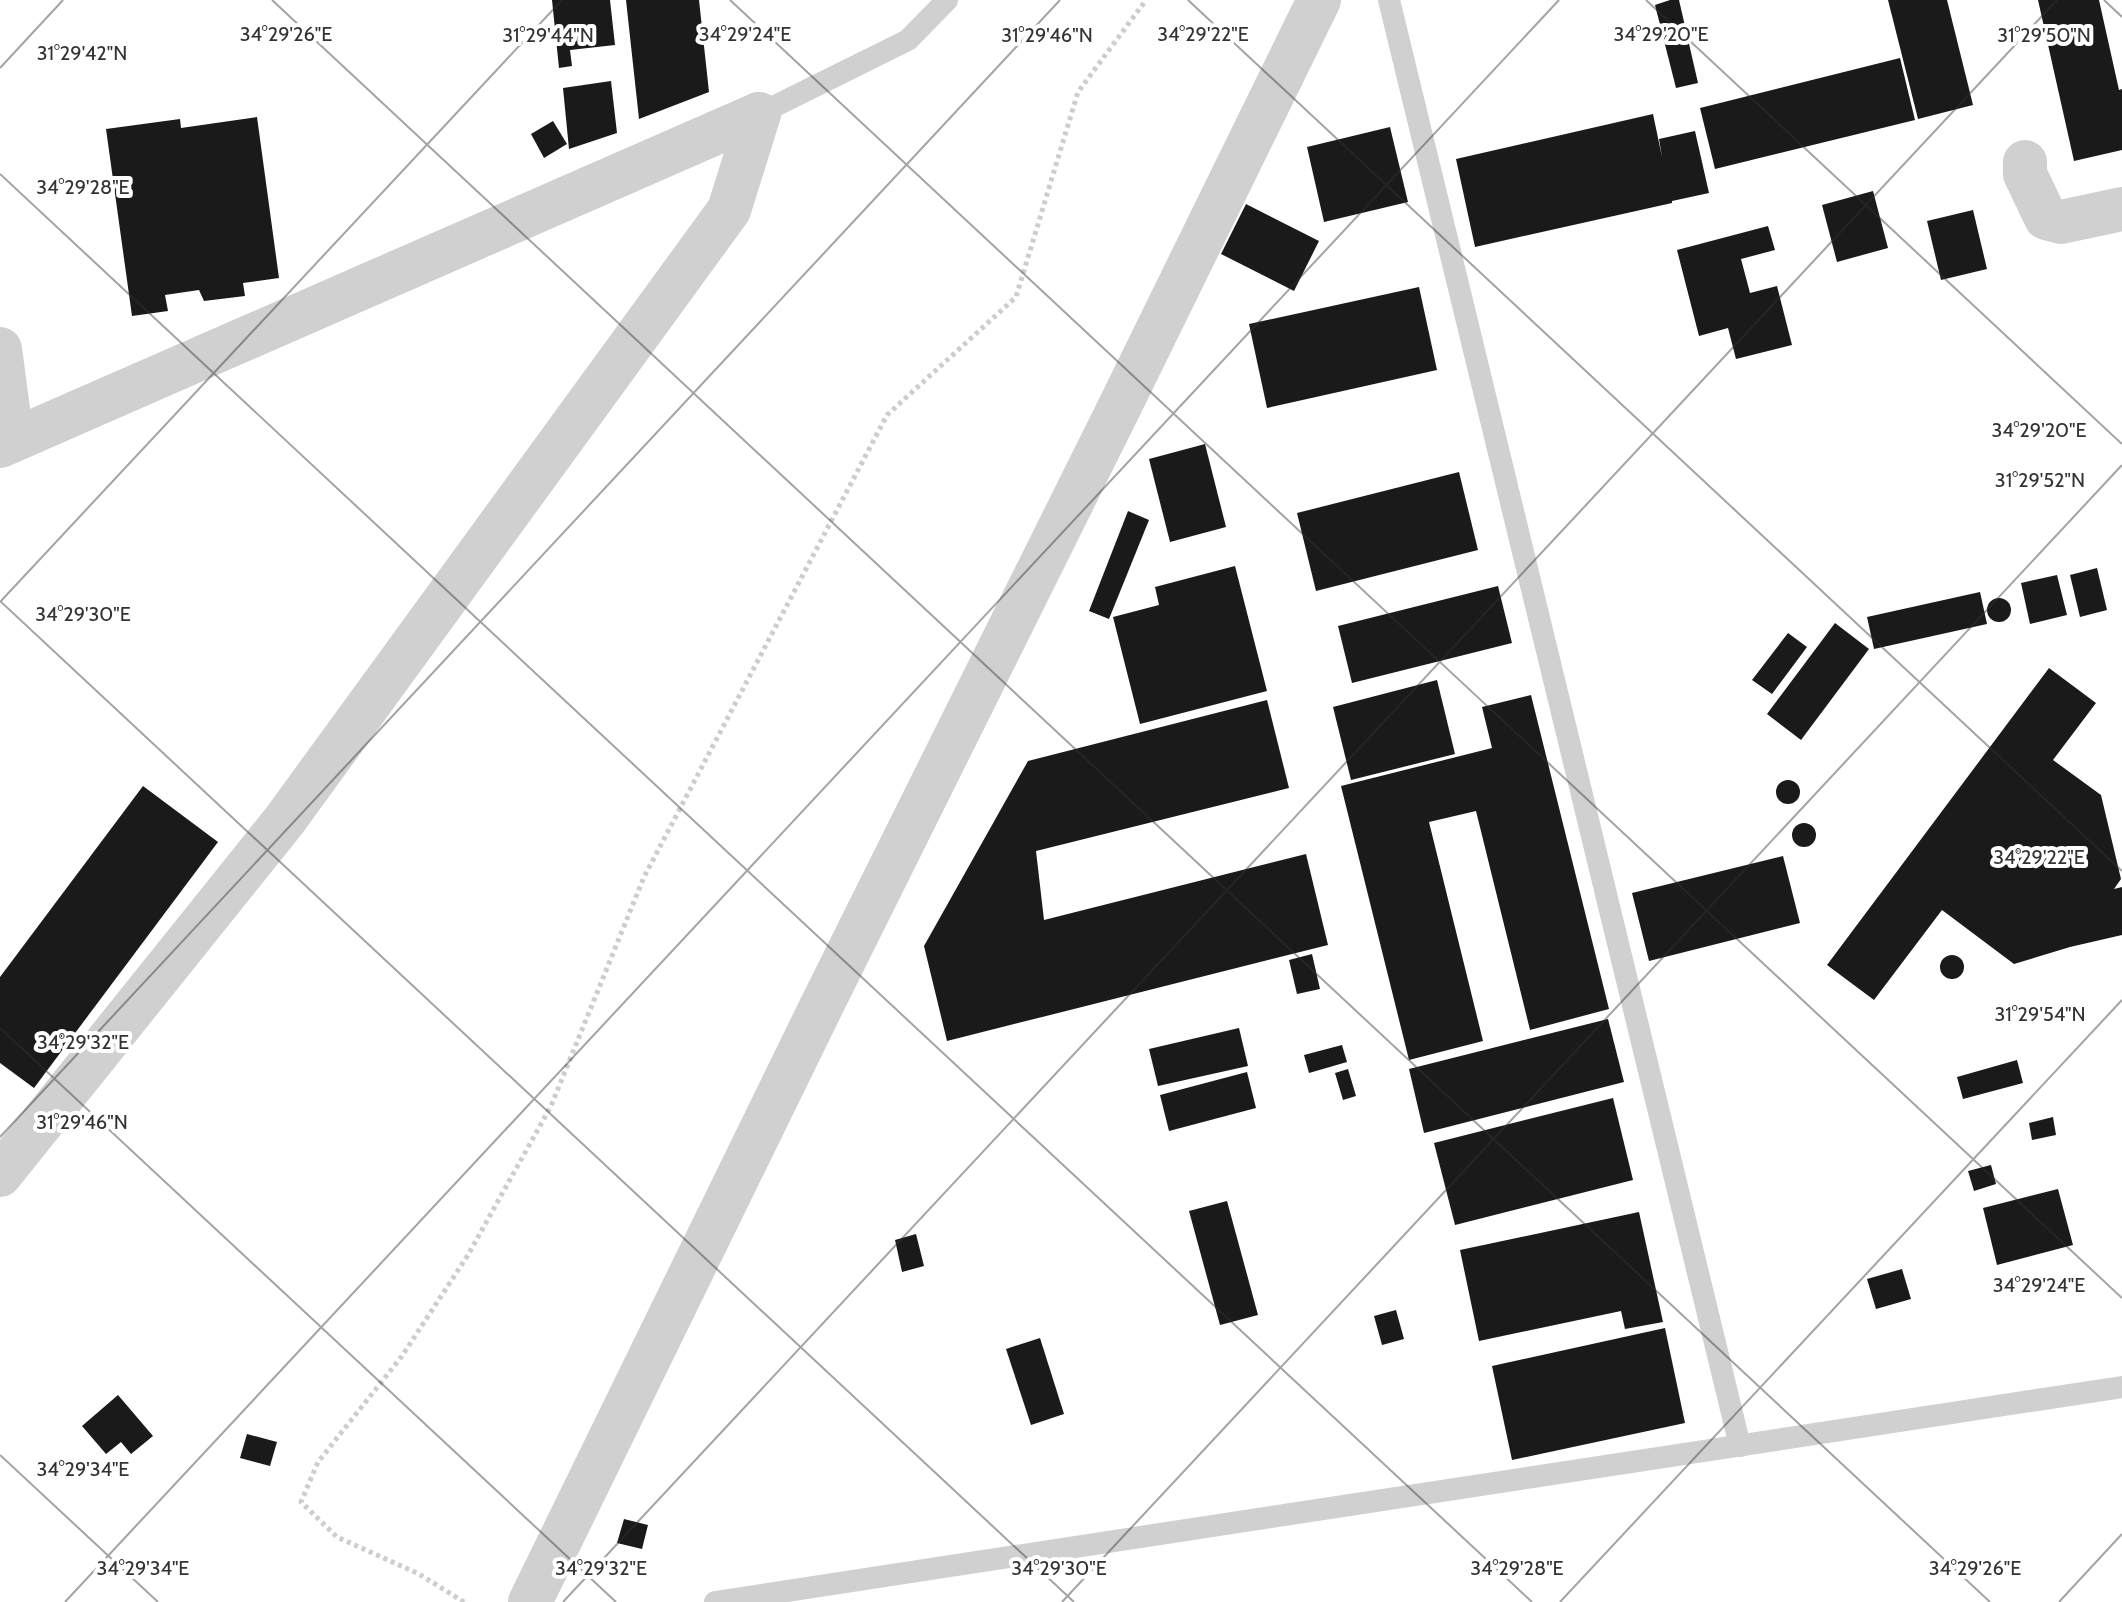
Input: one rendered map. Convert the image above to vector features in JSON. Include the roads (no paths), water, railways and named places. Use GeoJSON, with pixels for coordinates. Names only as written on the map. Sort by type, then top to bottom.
{"type":"FeatureCollection","features":[{"type":"Feature","properties":{"kind":"street"},"geometry":{"type":"LineString","coordinates":[[530,1602],[1319,0]]}},
{"type":"Feature","properties":{"kind":"street"},"geometry":{"type":"LineString","coordinates":[[0,349],[6,443],[759,114]]}},
{"type":"Feature","properties":{"kind":"street"},"geometry":{"type":"LineString","coordinates":[[0,1175],[284,821],[729,210],[759,114]]}},
{"type":"Feature","properties":{"kind":"street"},"geometry":{"type":"LineString","coordinates":[[2025,162],[2025,174],[2046,218],[2061,222],[2122,209]]}},
{"type":"Feature","properties":{"kind":"lane"},"geometry":{"type":"LineString","coordinates":[[759,114],[908,40],[947,0]]}},
{"type":"Feature","properties":{"kind":"lane"},"geometry":{"type":"LineString","coordinates":[[1389,0],[1740,1446]]}},
{"type":"Feature","properties":{"kind":"lane"},"geometry":{"type":"LineString","coordinates":[[715,1602],[2122,1387]]}}]}
